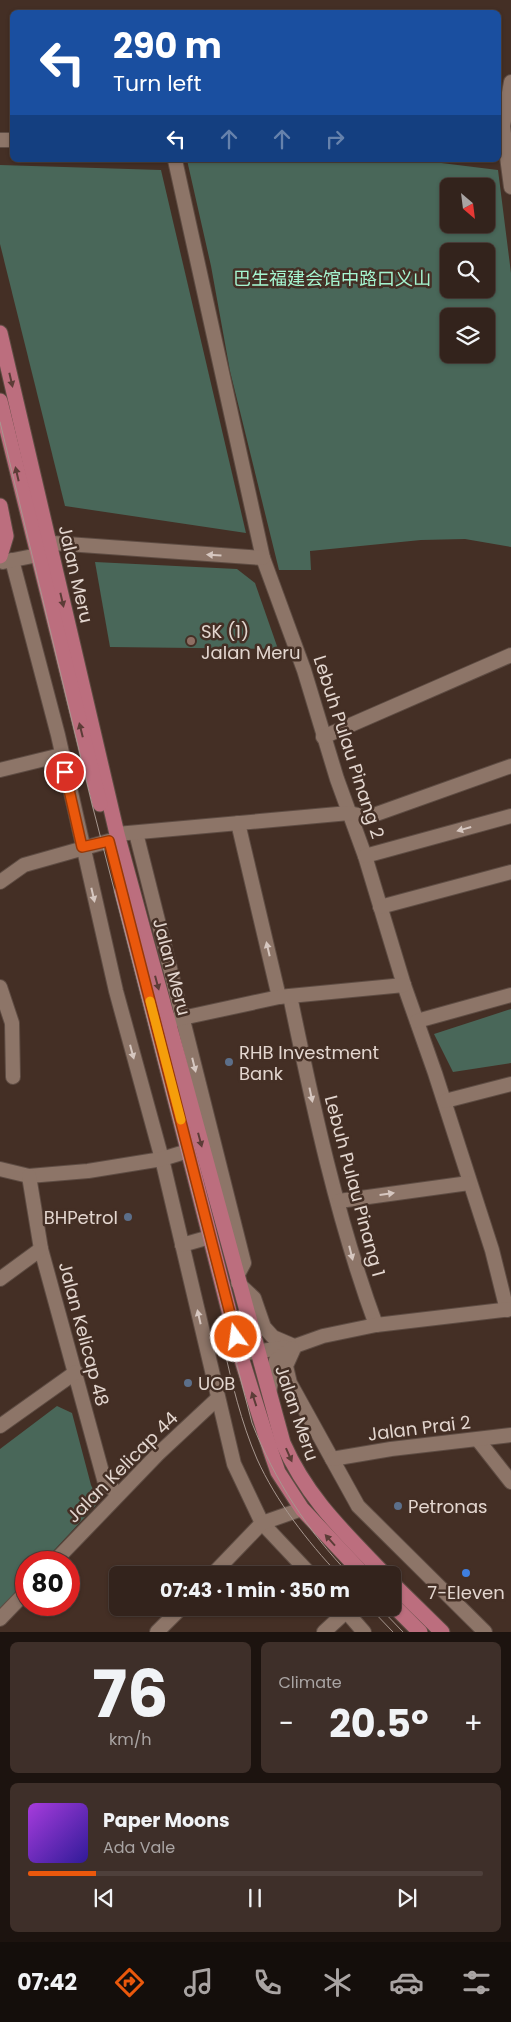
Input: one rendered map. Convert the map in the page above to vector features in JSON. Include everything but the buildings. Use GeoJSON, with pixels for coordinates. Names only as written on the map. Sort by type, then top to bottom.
{"type":"FeatureCollection","features":[{"type":"Feature","properties":{"kind":"highway","name":"Jalan Meru"},"geometry":{"type":"LineString","coordinates":[[0,333],[42,548],[188,1150],[240,1354],[278,1472],[302,1509],[356,1566]]}},
{"type":"Feature","properties":{"kind":"highway","name":"Jalan Meru"},"geometry":{"type":"LineString","coordinates":[[0,401],[28,521],[42,548]]}},
{"type":"Feature","properties":{"kind":"highway"},"geometry":{"type":"LineString","coordinates":[[0,497],[10,499],[21,508],[28,521]]}},
{"type":"Feature","properties":{"kind":"highway"},"geometry":{"type":"LineString","coordinates":[[0,506],[6,536],[4,560]]}},
{"type":"Feature","properties":{"kind":"highway","name":"Jalan Meru"},"geometry":{"type":"LineString","coordinates":[[113,838],[175,1019],[237,1280],[283,1443],[299,1476],[321,1508],[376,1566]]}},
{"type":"Feature","properties":{"kind":"highway"},"geometry":{"type":"LineString","coordinates":[[401,1592],[442,1632]]}},
{"type":"Feature","properties":{"kind":"highway"},"geometry":{"type":"LineString","coordinates":[[401,1613],[420,1632]]}},
{"type":"Feature","properties":{"kind":"street"},"geometry":{"type":"LineString","coordinates":[[511,82],[503,126],[511,187]]}},
{"type":"Feature","properties":{"kind":"street","name":"Lebuh Pulau Pinang 2"},"geometry":{"type":"LineString","coordinates":[[175,162],[263,558],[304,670],[323,737],[366,856],[404,985],[445,1101],[509,1309]]}},
{"type":"Feature","properties":{"kind":"street"},"geometry":{"type":"LineString","coordinates":[[263,558],[42,548],[4,560],[58,734],[61,755],[116,991],[162,1159],[234,1464],[262,1523],[303,1566]]}},
{"type":"Feature","properties":{"kind":"street"},"geometry":{"type":"LineString","coordinates":[[323,737],[511,655]]}},
{"type":"Feature","properties":{"kind":"street"},"geometry":{"type":"LineString","coordinates":[[0,770],[61,755]]}},
{"type":"Feature","properties":{"kind":"street"},"geometry":{"type":"LineString","coordinates":[[0,882],[24,865],[136,832],[349,813],[368,818],[511,766]]}},
{"type":"Feature","properties":{"kind":"street"},"geometry":{"type":"LineString","coordinates":[[366,856],[511,816]]}},
{"type":"Feature","properties":{"kind":"street","name":"Lebuh Pulau Pinang 1"},"geometry":{"type":"LineString","coordinates":[[238,823],[339,1201],[355,1268],[376,1325]]}},
{"type":"Feature","properties":{"kind":"street"},"geometry":{"type":"LineString","coordinates":[[136,832],[175,1019],[284,997],[404,985]]}},
{"type":"Feature","properties":{"kind":"street"},"geometry":{"type":"LineString","coordinates":[[380,907],[511,872]]}},
{"type":"Feature","properties":{"kind":"street"},"geometry":{"type":"LineString","coordinates":[[0,987],[12,1022],[13,1077]]}},
{"type":"Feature","properties":{"kind":"street"},"geometry":{"type":"LineString","coordinates":[[417,1021],[511,995]]}},
{"type":"Feature","properties":{"kind":"street"},"geometry":{"type":"LineString","coordinates":[[445,1101],[511,1084]]}},
{"type":"Feature","properties":{"kind":"street"},"geometry":{"type":"LineString","coordinates":[[0,1169],[29,1176],[88,1171],[162,1159],[188,1150]]}},
{"type":"Feature","properties":{"kind":"street","name":"Jalan Kelicap 48"},"geometry":{"type":"LineString","coordinates":[[29,1176],[41,1249],[105,1483],[119,1494]]}},
{"type":"Feature","properties":{"kind":"street"},"geometry":{"type":"LineString","coordinates":[[339,1201],[470,1183]]}},
{"type":"Feature","properties":{"kind":"street"},"geometry":{"type":"LineString","coordinates":[[182,1245],[210,1237]]}},
{"type":"Feature","properties":{"kind":"street"},"geometry":{"type":"LineString","coordinates":[[0,1279],[41,1249]]}},
{"type":"Feature","properties":{"kind":"street"},"geometry":{"type":"LineString","coordinates":[[237,1280],[254,1298],[264,1327],[273,1337],[295,1346]]}},
{"type":"Feature","properties":{"kind":"street"},"geometry":{"type":"LineString","coordinates":[[240,1354],[295,1346],[323,1336],[376,1325],[509,1309]]}},
{"type":"Feature","properties":{"kind":"street"},"geometry":{"type":"LineString","coordinates":[[269,1392],[276,1360],[295,1346]]}},
{"type":"Feature","properties":{"kind":"street"},"geometry":{"type":"LineString","coordinates":[[295,1346],[286,1366],[286,1373],[316,1433],[358,1506],[484,1632]]}},
{"type":"Feature","properties":{"kind":"street"},"geometry":{"type":"LineString","coordinates":[[0,1426],[76,1372]]}},
{"type":"Feature","properties":{"kind":"street","name":"Jalan Kelicap 44"},"geometry":{"type":"LineString","coordinates":[[65,1551],[119,1494],[218,1399]]}},
{"type":"Feature","properties":{"kind":"street","name":"Jalan Prai 2"},"geometry":{"type":"LineString","coordinates":[[332,1458],[511,1435]]}},
{"type":"Feature","properties":{"kind":"street"},"geometry":{"type":"LineString","coordinates":[[478,1440],[511,1482]]}},
{"type":"Feature","properties":{"kind":"street"},"geometry":{"type":"LineString","coordinates":[[221,1566],[262,1523],[302,1509]]}},
{"type":"Feature","properties":{"kind":"street"},"geometry":{"type":"LineString","coordinates":[[0,1619],[15,1603]]}},
{"type":"Feature","properties":{"kind":"street"},"geometry":{"type":"LineString","coordinates":[[157,1632],[172,1616]]}},
{"type":"Feature","properties":{"kind":"street"},"geometry":{"type":"LineString","coordinates":[[324,1632],[340,1616]]}},
{"type":"Feature","properties":{"kind":"street"},"geometry":{"type":"LineString","coordinates":[[352,1616],[364,1632]]}},
{"type":"Feature","properties":{"kind":"green space","name":"巴生福建会馆中路口义山"},"geometry":{"type":"Polygon","coordinates":[[[187,162],[433,162],[498,170],[511,273],[511,547],[465,539],[421,540],[310,551],[311,570],[279,570],[230,371],[211,266],[187,162]]]}},
{"type":"Feature","properties":{"kind":"green space"},"geometry":{"type":"Polygon","coordinates":[[[0,165],[161,170],[246,533],[65,506],[0,244],[0,165]]]}},
{"type":"Feature","properties":{"kind":"green space"},"geometry":{"type":"Polygon","coordinates":[[[95,562],[237,569],[255,583],[278,649],[110,647],[95,562]]]}},
{"type":"Feature","properties":{"kind":"green space"},"geometry":{"type":"Polygon","coordinates":[[[511,1009],[511,1063],[453,1072],[434,1034],[511,1009]]]}},
{"type":"Feature","properties":{"kind":"green space"},"geometry":{"type":"Polygon","coordinates":[[[57,1406],[72,1413],[91,1485],[99,1502],[53,1551],[15,1551],[15,1592],[0,1609],[0,1449],[57,1406]]]}},
{"type":"Feature","properties":{"kind":"tram line"},"geometry":{"type":"LineString","coordinates":[[0,422],[93,808],[252,1423],[282,1485],[306,1522],[342,1566]]}},
{"type":"Feature","properties":{"kind":"tram line"},"geometry":{"type":"LineString","coordinates":[[223,1344],[233,1388],[257,1459],[273,1490],[293,1520],[331,1566]]}},
{"type":"Feature","properties":{"kind":"tram line"},"geometry":{"type":"LineString","coordinates":[[378,1616],[393,1632]]}},
{"type":"Feature","properties":{"kind":"tram line"},"geometry":{"type":"LineString","coordinates":[[388,1616],[403,1632]]}},
{"type":"Feature","properties":{"kind":"slow traffic"},"geometry":{"type":"LineString","coordinates":[[150,1001],[181,1120]]}},
{"type":"Feature","properties":{"kind":"place","name":"SK (1) Jalan Meru"},"geometry":{"type":"Point","coordinates":[191,641]}},
{"type":"Feature","properties":{"kind":"place","name":"RHB Investment Bank"},"geometry":{"type":"Point","coordinates":[229,1062]}},
{"type":"Feature","properties":{"kind":"place","name":"BHPetrol"},"geometry":{"type":"Point","coordinates":[128,1217]}},
{"type":"Feature","properties":{"kind":"place","name":"UOB"},"geometry":{"type":"Point","coordinates":[188,1383]}},
{"type":"Feature","properties":{"kind":"place","name":"Petronas"},"geometry":{"type":"Point","coordinates":[398,1506]}},
{"type":"Feature","properties":{"kind":"place","name":"7-Eleven"},"geometry":{"type":"Point","coordinates":[466,1573]}},
{"type":"Feature","properties":{"kind":"route"},"geometry":{"type":"LineString","coordinates":[[65,772],[82,847],[109,841],[236,1337]]}}]}
